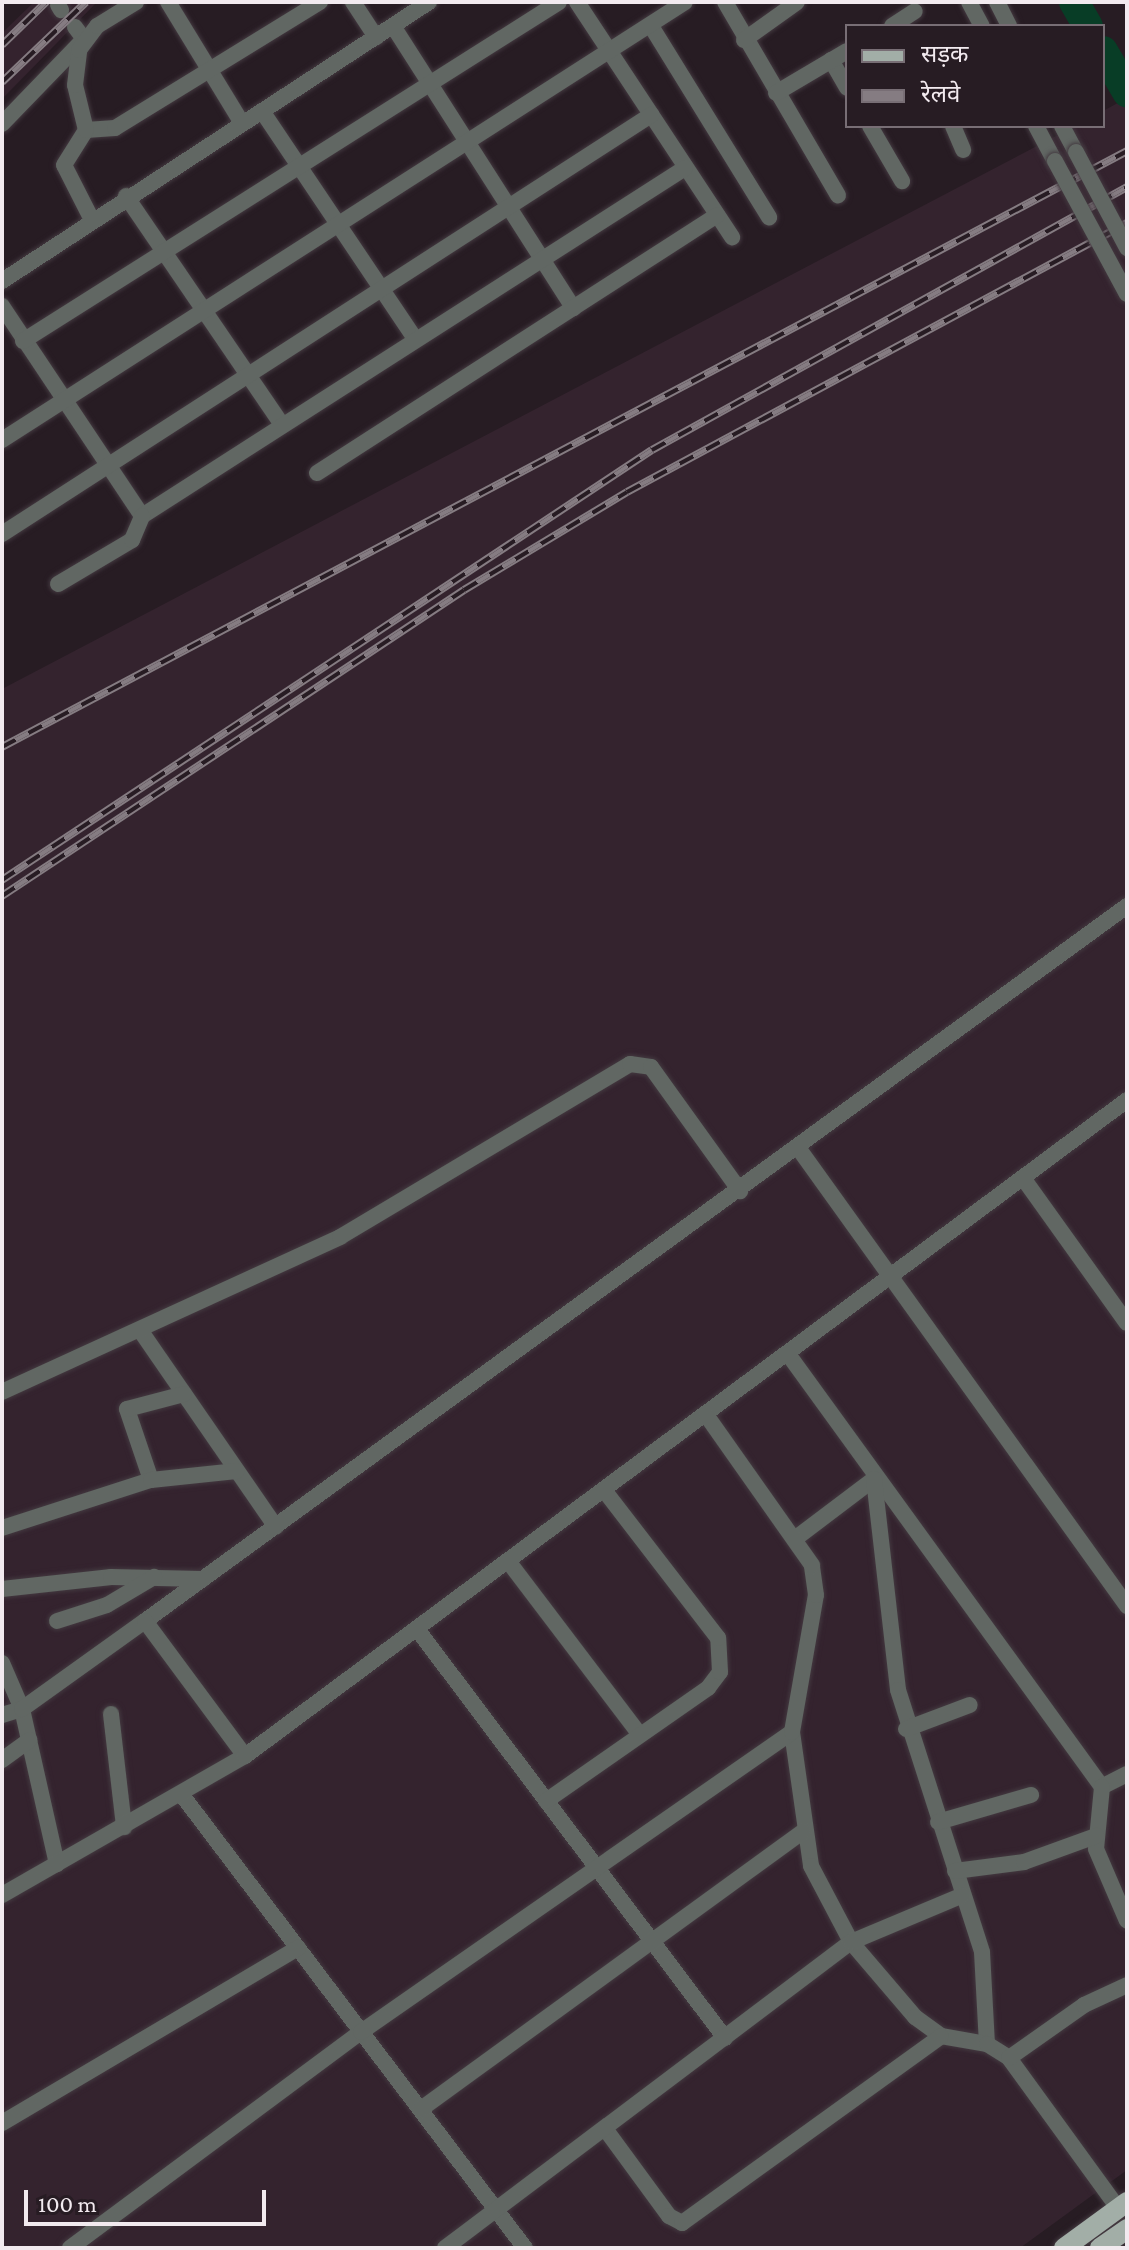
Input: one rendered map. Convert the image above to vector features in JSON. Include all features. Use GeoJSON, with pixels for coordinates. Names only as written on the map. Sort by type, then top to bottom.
{"type":"FeatureCollection","features":[{"type":"Feature","properties":{"kind":"main road"},"geometry":{"type":"LineString","coordinates":[[1064,2248],[1123,2205]]}},
{"type":"Feature","properties":{"kind":"main road"},"geometry":{"type":"LineString","coordinates":[[1100,2248],[1127,2229]]}},
{"type":"Feature","properties":{"kind":"street"},"geometry":{"type":"LineString","coordinates":[[2,124],[79,33],[136,2]]}},
{"type":"Feature","properties":{"kind":"street"},"geometry":{"type":"LineString","coordinates":[[168,2],[242,123]]}},
{"type":"Feature","properties":{"kind":"street"},"geometry":{"type":"LineString","coordinates":[[86,130],[115,128],[320,2]]}},
{"type":"Feature","properties":{"kind":"street"},"geometry":{"type":"LineString","coordinates":[[353,2],[376,37]]}},
{"type":"Feature","properties":{"kind":"street"},"geometry":{"type":"LineString","coordinates":[[2,281],[91,218],[262,111],[427,2]]}},
{"type":"Feature","properties":{"kind":"street"},"geometry":{"type":"LineString","coordinates":[[23,341],[559,2]]}},
{"type":"Feature","properties":{"kind":"street"},"geometry":{"type":"LineString","coordinates":[[577,2],[732,237]]}},
{"type":"Feature","properties":{"kind":"street"},"geometry":{"type":"LineString","coordinates":[[5,433],[64,401],[201,310],[611,52],[685,2]]}},
{"type":"Feature","properties":{"kind":"street"},"geometry":{"type":"LineString","coordinates":[[725,2],[744,40],[838,195]]}},
{"type":"Feature","properties":{"kind":"street"},"geometry":{"type":"LineString","coordinates":[[744,40],[797,2]]}},
{"type":"Feature","properties":{"kind":"street"},"geometry":{"type":"LineString","coordinates":[[969,2],[981,24]]}},
{"type":"Feature","properties":{"kind":"street"},"geometry":{"type":"LineString","coordinates":[[997,2],[1008,24]]}},
{"type":"Feature","properties":{"kind":"street"},"geometry":{"type":"LineString","coordinates":[[899,24],[915,11]]}},
{"type":"Feature","properties":{"kind":"street"},"geometry":{"type":"LineString","coordinates":[[393,26],[573,308]]}},
{"type":"Feature","properties":{"kind":"street"},"geometry":{"type":"LineString","coordinates":[[651,26],[769,217]]}},
{"type":"Feature","properties":{"kind":"street"},"geometry":{"type":"LineString","coordinates":[[79,33],[75,85],[86,130],[64,165],[91,218]]}},
{"type":"Feature","properties":{"kind":"street"},"geometry":{"type":"LineString","coordinates":[[776,93],[845,52]]}},
{"type":"Feature","properties":{"kind":"street"},"geometry":{"type":"LineString","coordinates":[[831,60],[845,84]]}},
{"type":"Feature","properties":{"kind":"street"},"geometry":{"type":"LineString","coordinates":[[262,111],[415,339]]}},
{"type":"Feature","properties":{"kind":"street"},"geometry":{"type":"LineString","coordinates":[[2,534],[651,115]]}},
{"type":"Feature","properties":{"kind":"street"},"geometry":{"type":"LineString","coordinates":[[871,128],[902,181]]}},
{"type":"Feature","properties":{"kind":"street"},"geometry":{"type":"LineString","coordinates":[[954,128],[963,150]]}},
{"type":"Feature","properties":{"kind":"street"},"geometry":{"type":"LineString","coordinates":[[1037,128],[1127,294]]}},
{"type":"Feature","properties":{"kind":"street"},"geometry":{"type":"LineString","coordinates":[[1063,128],[1127,248]]}},
{"type":"Feature","properties":{"kind":"street"},"geometry":{"type":"LineString","coordinates":[[58,584],[132,540],[142,516],[685,168]]}},
{"type":"Feature","properties":{"kind":"street"},"geometry":{"type":"LineString","coordinates":[[126,196],[282,425]]}},
{"type":"Feature","properties":{"kind":"street"},"geometry":{"type":"LineString","coordinates":[[317,473],[717,215]]}},
{"type":"Feature","properties":{"kind":"street"},"geometry":{"type":"LineString","coordinates":[[2,306],[142,516]]}},
{"type":"Feature","properties":{"kind":"street"},"geometry":{"type":"LineString","coordinates":[[2,1715],[22,1709],[276,1527],[799,1149],[1127,906]]}},
{"type":"Feature","properties":{"kind":"street"},"geometry":{"type":"LineString","coordinates":[[2,1392],[340,1237],[630,1064],[651,1067],[740,1191]]}},
{"type":"Feature","properties":{"kind":"street"},"geometry":{"type":"LineString","coordinates":[[2,1895],[182,1795],[245,1756],[1127,1100]]}},
{"type":"Feature","properties":{"kind":"street"},"geometry":{"type":"LineString","coordinates":[[799,1149],[887,1278],[1127,1606]]}},
{"type":"Feature","properties":{"kind":"street"},"geometry":{"type":"LineString","coordinates":[[1023,1178],[1127,1323]]}},
{"type":"Feature","properties":{"kind":"street"},"geometry":{"type":"LineString","coordinates":[[140,1330],[276,1527]]}},
{"type":"Feature","properties":{"kind":"street"},"geometry":{"type":"LineString","coordinates":[[788,1354],[874,1479],[1102,1787],[1096,1836],[1127,1921]]}},
{"type":"Feature","properties":{"kind":"street"},"geometry":{"type":"LineString","coordinates":[[151,1480],[127,1409],[184,1394]]}},
{"type":"Feature","properties":{"kind":"street"},"geometry":{"type":"LineString","coordinates":[[706,1415],[796,1538],[816,1595],[792,1732],[803,1831],[827,1905],[851,1942],[941,2036],[987,2044],[1009,2058],[1123,2205]]}},
{"type":"Feature","properties":{"kind":"street"},"geometry":{"type":"LineString","coordinates":[[2,1528],[151,1480],[237,1471]]}},
{"type":"Feature","properties":{"kind":"street"},"geometry":{"type":"LineString","coordinates":[[796,1538],[874,1479]]}},
{"type":"Feature","properties":{"kind":"street"},"geometry":{"type":"LineString","coordinates":[[874,1479],[906,1729],[982,1952],[987,2044]]}},
{"type":"Feature","properties":{"kind":"street"},"geometry":{"type":"LineString","coordinates":[[546,1801],[708,1688],[722,1653],[604,1490]]}},
{"type":"Feature","properties":{"kind":"street"},"geometry":{"type":"LineString","coordinates":[[508,1561],[640,1735]]}},
{"type":"Feature","properties":{"kind":"street"},"geometry":{"type":"LineString","coordinates":[[2,1589],[155,1576],[203,1579]]}},
{"type":"Feature","properties":{"kind":"street"},"geometry":{"type":"LineString","coordinates":[[57,1621],[115,1601],[155,1576]]}},
{"type":"Feature","properties":{"kind":"street"},"geometry":{"type":"LineString","coordinates":[[145,1621],[245,1756]]}},
{"type":"Feature","properties":{"kind":"street"},"geometry":{"type":"LineString","coordinates":[[417,1629],[648,1940],[725,2038]]}},
{"type":"Feature","properties":{"kind":"street"},"geometry":{"type":"LineString","coordinates":[[2,1663],[22,1709],[57,1864]]}},
{"type":"Feature","properties":{"kind":"street"},"geometry":{"type":"LineString","coordinates":[[906,1729],[970,1705]]}},
{"type":"Feature","properties":{"kind":"street"},"geometry":{"type":"LineString","coordinates":[[111,1714],[124,1827]]}},
{"type":"Feature","properties":{"kind":"street"},"geometry":{"type":"LineString","coordinates":[[70,2248],[361,2032],[792,1732]]}},
{"type":"Feature","properties":{"kind":"street"},"geometry":{"type":"LineString","coordinates":[[2,1760],[30,1740]]}},
{"type":"Feature","properties":{"kind":"street"},"geometry":{"type":"LineString","coordinates":[[1102,1787],[1127,1774]]}},
{"type":"Feature","properties":{"kind":"street"},"geometry":{"type":"LineString","coordinates":[[182,1795],[525,2248]]}},
{"type":"Feature","properties":{"kind":"street"},"geometry":{"type":"LineString","coordinates":[[938,1822],[1031,1795]]}},
{"type":"Feature","properties":{"kind":"street"},"geometry":{"type":"LineString","coordinates":[[421,2109],[648,1940],[803,1831]]}},
{"type":"Feature","properties":{"kind":"street"},"geometry":{"type":"LineString","coordinates":[[955,1871],[1024,1862],[1096,1836]]}},
{"type":"Feature","properties":{"kind":"street"},"geometry":{"type":"LineString","coordinates":[[445,2248],[606,2130],[851,1942],[963,1895]]}},
{"type":"Feature","properties":{"kind":"street"},"geometry":{"type":"LineString","coordinates":[[2,2123],[298,1948]]}},
{"type":"Feature","properties":{"kind":"street"},"geometry":{"type":"LineString","coordinates":[[1009,2058],[1084,2005],[1127,1985]]}},
{"type":"Feature","properties":{"kind":"street"},"geometry":{"type":"LineString","coordinates":[[606,2130],[669,2216],[682,2223],[941,2036]]}},
{"type":"Feature","properties":{"kind":"shaded area"},"geometry":{"type":"Polygon","coordinates":[[[34,2],[97,2],[2,99],[2,33],[34,2]]]}},
{"type":"Feature","properties":{"kind":"shaded area"},"geometry":{"type":"Polygon","coordinates":[[[1127,98],[1127,2170],[1020,2248],[2,2248],[2,689],[1071,128],[1105,128],[1105,110],[1127,98]]]}},
{"type":"Feature","properties":{"kind":"waterway"},"geometry":{"type":"LineString","coordinates":[[1074,2],[1087,24]]}},
{"type":"Feature","properties":{"kind":"waterway"},"geometry":{"type":"LineString","coordinates":[[1105,54],[1127,92]]}},
{"type":"Feature","properties":{"kind":"railway"},"geometry":{"type":"LineString","coordinates":[[2,45],[46,2]]}},
{"type":"Feature","properties":{"kind":"railway"},"geometry":{"type":"LineString","coordinates":[[2,82],[86,2]]}},
{"type":"Feature","properties":{"kind":"railway"},"geometry":{"type":"LineString","coordinates":[[2,747],[1127,151]]}},
{"type":"Feature","properties":{"kind":"railway"},"geometry":{"type":"LineString","coordinates":[[2,880],[652,450],[1127,187]]}},
{"type":"Feature","properties":{"kind":"railway"},"geometry":{"type":"LineString","coordinates":[[2,896],[464,590],[627,492],[1127,223]]}}]}
